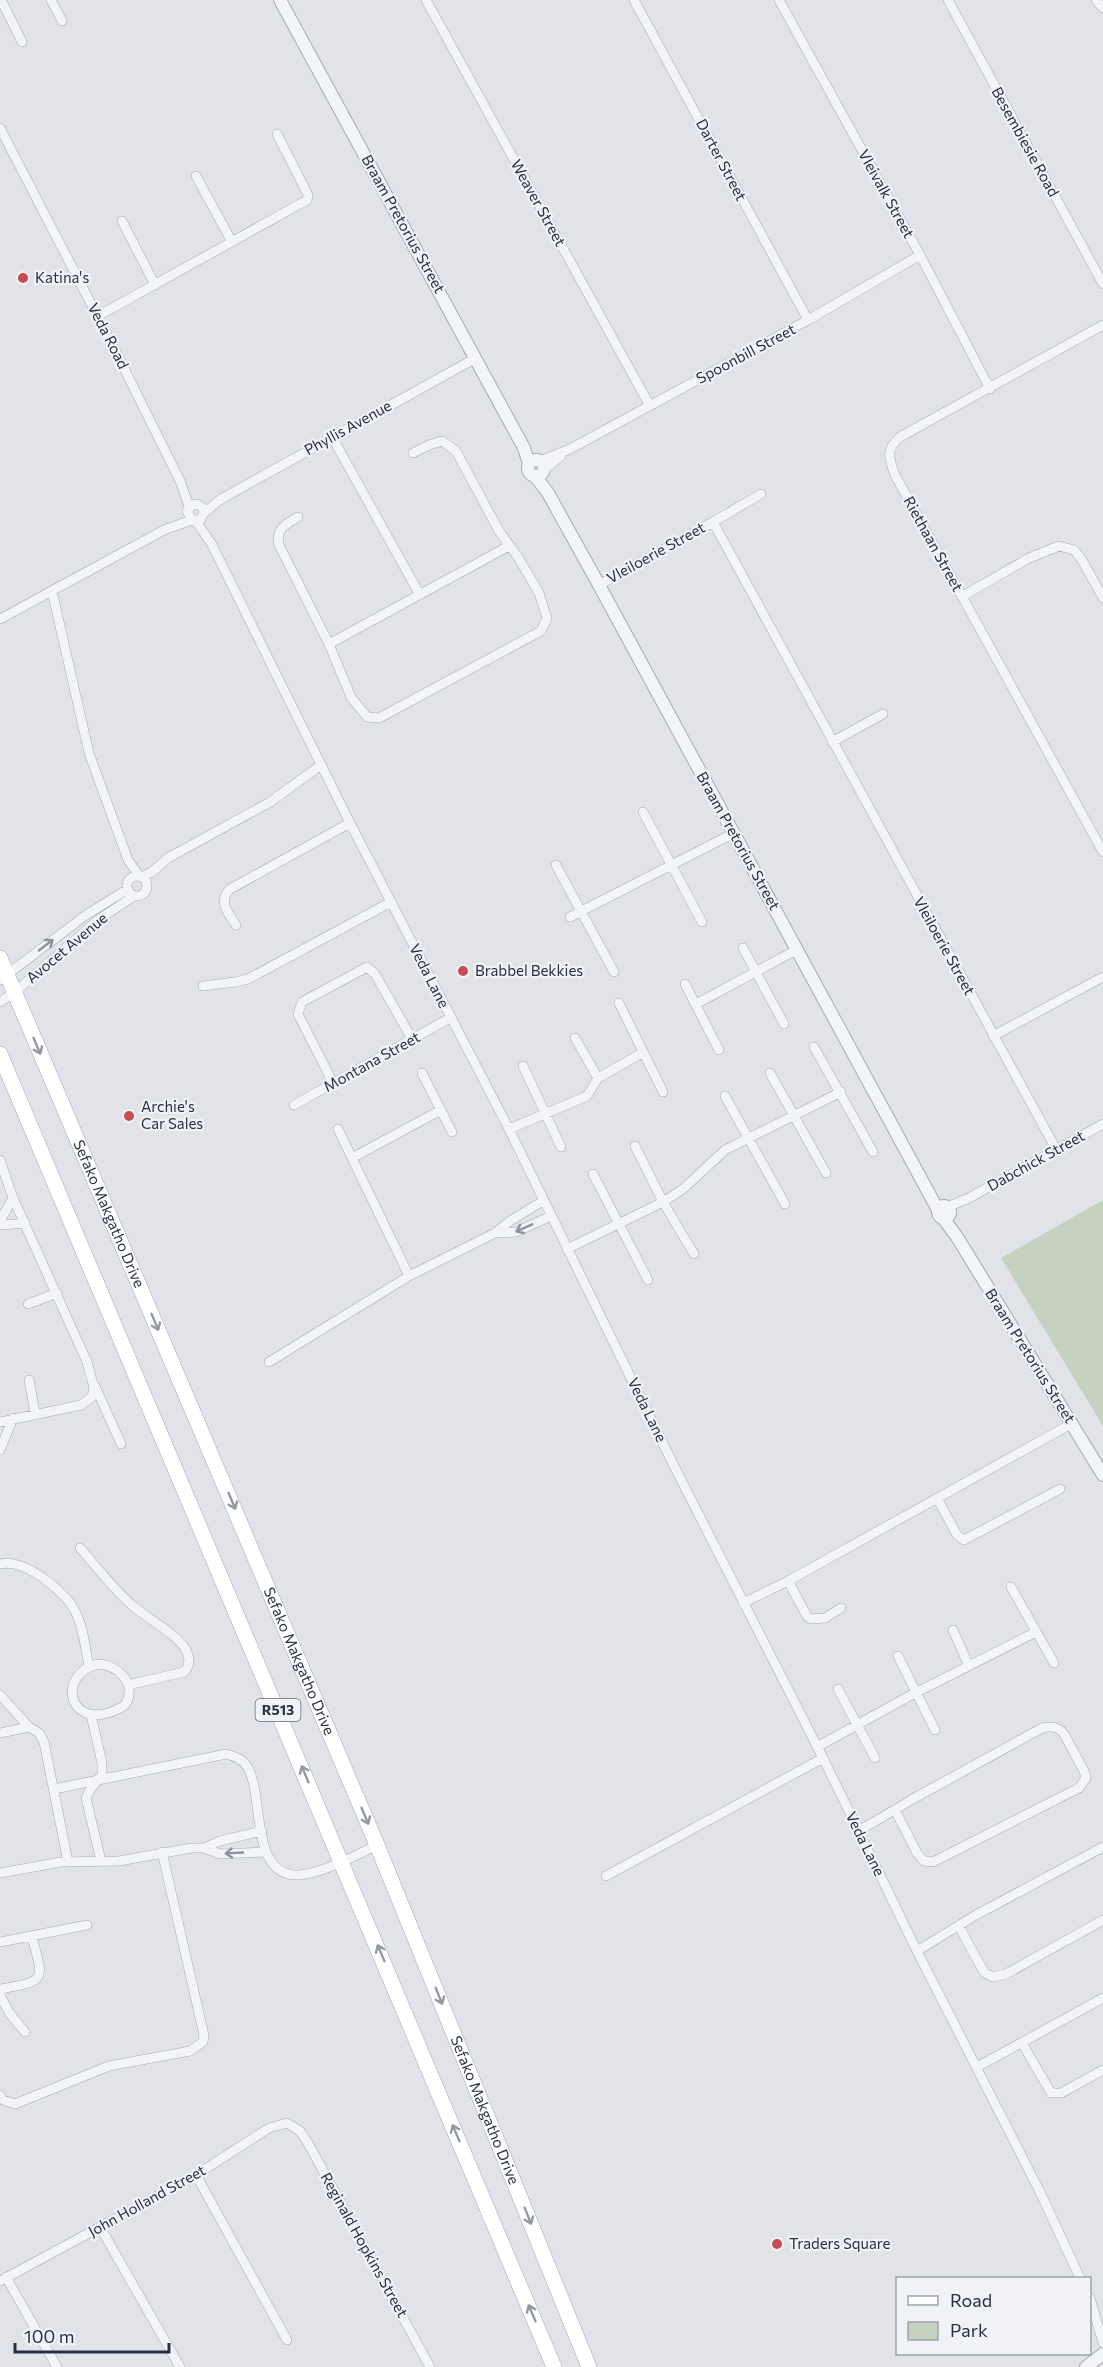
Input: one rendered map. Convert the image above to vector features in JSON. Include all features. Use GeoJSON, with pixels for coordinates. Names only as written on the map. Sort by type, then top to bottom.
{"type":"FeatureCollection","features":[{"type":"Feature","properties":{"kind":"main road","name":"Sefako Makgatho Drive"},"geometry":{"type":"LineString","coordinates":[[0,958],[4,978],[15,992],[377,1845],[589,2367]]}},
{"type":"Feature","properties":{"kind":"main road","name":"R513"},"geometry":{"type":"LineString","coordinates":[[2,1059],[554,2367]]}},
{"type":"Feature","properties":{"kind":"street"},"geometry":{"type":"LineString","coordinates":[[1,0],[22,42]]}},
{"type":"Feature","properties":{"kind":"street"},"geometry":{"type":"LineString","coordinates":[[51,0],[62,21]]}},
{"type":"Feature","properties":{"kind":"street","name":"Braam Pretorius Street"},"geometry":{"type":"LineString","coordinates":[[280,0],[524,448],[538,467],[548,493],[929,1190],[945,1212],[957,1237],[1103,1475]]}},
{"type":"Feature","properties":{"kind":"street","name":"Weaver Street"},"geometry":{"type":"LineString","coordinates":[[426,0],[650,406]]}},
{"type":"Feature","properties":{"kind":"street","name":"Darter Street"},"geometry":{"type":"LineString","coordinates":[[634,0],[808,320]]}},
{"type":"Feature","properties":{"kind":"street","name":"Vleivalk Street"},"geometry":{"type":"LineString","coordinates":[[779,0],[920,255],[990,388]]}},
{"type":"Feature","properties":{"kind":"street","name":"Besembiesie Road"},"geometry":{"type":"LineString","coordinates":[[948,0],[1103,284]]}},
{"type":"Feature","properties":{"kind":"street"},"geometry":{"type":"LineString","coordinates":[[1096,0],[1103,8]]}},
{"type":"Feature","properties":{"kind":"street","name":"Veda Road"},"geometry":{"type":"LineString","coordinates":[[0,128],[98,316],[211,543]]}},
{"type":"Feature","properties":{"kind":"street"},"geometry":{"type":"LineString","coordinates":[[98,316],[298,207],[308,199],[277,134]]}},
{"type":"Feature","properties":{"kind":"street"},"geometry":{"type":"LineString","coordinates":[[196,176],[232,242]]}},
{"type":"Feature","properties":{"kind":"street"},"geometry":{"type":"LineString","coordinates":[[122,221],[154,285]]}},
{"type":"Feature","properties":{"kind":"street","name":"Spoonbill Street"},"geometry":{"type":"LineString","coordinates":[[538,467],[808,320],[920,255]]}},
{"type":"Feature","properties":{"kind":"street","name":"Riethaan Street"},"geometry":{"type":"LineString","coordinates":[[1103,326],[900,437],[892,444],[889,459],[895,475],[1103,852]]}},
{"type":"Feature","properties":{"kind":"street","name":"Phyllis Avenue"},"geometry":{"type":"LineString","coordinates":[[0,619],[476,358]]}},
{"type":"Feature","properties":{"kind":"street"},"geometry":{"type":"LineString","coordinates":[[332,437],[420,595]]}},
{"type":"Feature","properties":{"kind":"street"},"geometry":{"type":"LineString","coordinates":[[298,517],[280,530],[277,538],[357,707],[368,717],[379,718],[538,634],[546,625],[547,611],[518,557],[509,546],[451,446],[442,441],[436,442],[413,453]]}},
{"type":"Feature","properties":{"kind":"street","name":"Vleiloerie Street"},"geometry":{"type":"LineString","coordinates":[[599,585],[761,494]]}},
{"type":"Feature","properties":{"kind":"street","name":"Vleiloerie Street"},"geometry":{"type":"LineString","coordinates":[[713,522],[1056,1149]]}},
{"type":"Feature","properties":{"kind":"street","name":"Veda Lane"},"geometry":{"type":"LineString","coordinates":[[211,543],[350,823],[509,1129],[744,1603],[824,1758],[917,1951],[1040,2192],[1080,2277]]}},
{"type":"Feature","properties":{"kind":"street"},"geometry":{"type":"LineString","coordinates":[[329,644],[509,546]]}},
{"type":"Feature","properties":{"kind":"street"},"geometry":{"type":"LineString","coordinates":[[963,596],[1029,558],[1059,546],[1074,550],[1103,598]]}},
{"type":"Feature","properties":{"kind":"street"},"geometry":{"type":"LineString","coordinates":[[52,591],[89,753],[129,860],[143,880],[142,895],[130,888]]}},
{"type":"Feature","properties":{"kind":"street"},"geometry":{"type":"LineString","coordinates":[[832,742],[883,714]]}},
{"type":"Feature","properties":{"kind":"street"},"geometry":{"type":"LineString","coordinates":[[143,880],[168,858],[270,802],[321,765]]}},
{"type":"Feature","properties":{"kind":"street"},"geometry":{"type":"LineString","coordinates":[[643,812],[702,922]]}},
{"type":"Feature","properties":{"kind":"street"},"geometry":{"type":"LineString","coordinates":[[236,925],[224,899],[230,889],[350,823]]}},
{"type":"Feature","properties":{"kind":"street"},"geometry":{"type":"LineString","coordinates":[[570,916],[734,833]]}},
{"type":"Feature","properties":{"kind":"street"},"geometry":{"type":"LineString","coordinates":[[129,860],[130,888]]}},
{"type":"Feature","properties":{"kind":"street"},"geometry":{"type":"LineString","coordinates":[[556,865],[614,972]]}},
{"type":"Feature","properties":{"kind":"street"},"geometry":{"type":"LineString","coordinates":[[130,888],[133,877],[143,880]]}},
{"type":"Feature","properties":{"kind":"street","name":"Avocet Avenue"},"geometry":{"type":"LineString","coordinates":[[4,978],[86,915],[130,888]]}},
{"type":"Feature","properties":{"kind":"street","name":"Avocet Avenue"},"geometry":{"type":"LineString","coordinates":[[0,1002],[15,992],[98,920],[130,888]]}},
{"type":"Feature","properties":{"kind":"street"},"geometry":{"type":"LineString","coordinates":[[203,986],[248,979],[391,902]]}},
{"type":"Feature","properties":{"kind":"street"},"geometry":{"type":"LineString","coordinates":[[743,948],[784,1024]]}},
{"type":"Feature","properties":{"kind":"street"},"geometry":{"type":"LineString","coordinates":[[696,1004],[798,949]]}},
{"type":"Feature","properties":{"kind":"street"},"geometry":{"type":"LineString","coordinates":[[333,1083],[298,1014],[302,1002],[367,967],[375,974],[412,1039]]}},
{"type":"Feature","properties":{"kind":"street"},"geometry":{"type":"LineString","coordinates":[[993,1036],[1103,977]]}},
{"type":"Feature","properties":{"kind":"street"},"geometry":{"type":"LineString","coordinates":[[685,984],[719,1050]]}},
{"type":"Feature","properties":{"kind":"street"},"geometry":{"type":"LineString","coordinates":[[619,1003],[663,1092]]}},
{"type":"Feature","properties":{"kind":"street","name":"Montana Street"},"geometry":{"type":"LineString","coordinates":[[294,1105],[450,1018]]}},
{"type":"Feature","properties":{"kind":"street"},"geometry":{"type":"LineString","coordinates":[[575,1038],[598,1078]]}},
{"type":"Feature","properties":{"kind":"street"},"geometry":{"type":"LineString","coordinates":[[814,1047],[873,1152]]}},
{"type":"Feature","properties":{"kind":"street"},"geometry":{"type":"LineString","coordinates":[[509,1129],[587,1096],[598,1078],[642,1053]]}},
{"type":"Feature","properties":{"kind":"street"},"geometry":{"type":"LineString","coordinates":[[523,1066],[561,1148]]}},
{"type":"Feature","properties":{"kind":"street"},"geometry":{"type":"LineString","coordinates":[[422,1073],[452,1132]]}},
{"type":"Feature","properties":{"kind":"street"},"geometry":{"type":"LineString","coordinates":[[770,1073],[826,1173]]}},
{"type":"Feature","properties":{"kind":"street"},"geometry":{"type":"LineString","coordinates":[[567,1249],[663,1203],[683,1189],[717,1155],[841,1092]]}},
{"type":"Feature","properties":{"kind":"street"},"geometry":{"type":"LineString","coordinates":[[725,1096],[785,1204]]}},
{"type":"Feature","properties":{"kind":"street"},"geometry":{"type":"LineString","coordinates":[[352,1158],[441,1110]]}},
{"type":"Feature","properties":{"kind":"street","name":"Dabchick Street"},"geometry":{"type":"LineString","coordinates":[[945,1212],[1103,1124]]}},
{"type":"Feature","properties":{"kind":"street"},"geometry":{"type":"LineString","coordinates":[[338,1129],[410,1276]]}},
{"type":"Feature","properties":{"kind":"street"},"geometry":{"type":"LineString","coordinates":[[635,1146],[663,1203],[694,1254]]}},
{"type":"Feature","properties":{"kind":"street"},"geometry":{"type":"LineString","coordinates":[[0,1160],[13,1198],[57,1293],[121,1444]]}},
{"type":"Feature","properties":{"kind":"street"},"geometry":{"type":"LineString","coordinates":[[593,1174],[648,1280]]}},
{"type":"Feature","properties":{"kind":"street"},"geometry":{"type":"LineString","coordinates":[[13,1198],[0,1223],[25,1224]]}},
{"type":"Feature","properties":{"kind":"street"},"geometry":{"type":"LineString","coordinates":[[269,1362],[410,1276],[495,1233],[543,1201]]}},
{"type":"Feature","properties":{"kind":"street"},"geometry":{"type":"LineString","coordinates":[[495,1233],[516,1232],[551,1216]]}},
{"type":"Feature","properties":{"kind":"street"},"geometry":{"type":"LineString","coordinates":[[28,1304],[57,1293]]}},
{"type":"Feature","properties":{"kind":"street"},"geometry":{"type":"LineString","coordinates":[[0,1422],[81,1405],[88,1401],[94,1393],[93,1379]]}},
{"type":"Feature","properties":{"kind":"street"},"geometry":{"type":"LineString","coordinates":[[29,1380],[35,1413]]}},
{"type":"Feature","properties":{"kind":"street"},"geometry":{"type":"LineString","coordinates":[[0,1450],[14,1418]]}},
{"type":"Feature","properties":{"kind":"street"},"geometry":{"type":"LineString","coordinates":[[744,1603],[788,1581],[1071,1424]]}},
{"type":"Feature","properties":{"kind":"street"},"geometry":{"type":"LineString","coordinates":[[937,1498],[957,1535],[964,1540],[1060,1489]]}},
{"type":"Feature","properties":{"kind":"street"},"geometry":{"type":"LineString","coordinates":[[80,1548],[110,1584],[134,1607],[181,1643],[189,1657],[188,1666],[184,1672],[128,1685]]}},
{"type":"Feature","properties":{"kind":"street"},"geometry":{"type":"LineString","coordinates":[[0,1564],[7,1562],[27,1567],[70,1602],[81,1627],[89,1666]]}},
{"type":"Feature","properties":{"kind":"street"},"geometry":{"type":"LineString","coordinates":[[788,1581],[811,1620],[825,1617],[842,1608]]}},
{"type":"Feature","properties":{"kind":"street"},"geometry":{"type":"LineString","coordinates":[[1011,1587],[1054,1663]]}},
{"type":"Feature","properties":{"kind":"street"},"geometry":{"type":"LineString","coordinates":[[953,1630],[969,1666]]}},
{"type":"Feature","properties":{"kind":"street"},"geometry":{"type":"LineString","coordinates":[[817,1747],[915,1693],[1036,1632]]}},
{"type":"Feature","properties":{"kind":"street"},"geometry":{"type":"LineString","coordinates":[[898,1656],[935,1730]]}},
{"type":"Feature","properties":{"kind":"street"},"geometry":{"type":"LineString","coordinates":[[106,1664],[121,1672],[129,1690],[125,1705],[98,1716],[84,1713],[78,1707],[73,1701],[72,1693],[76,1677],[89,1666],[106,1664]]}},
{"type":"Feature","properties":{"kind":"street"},"geometry":{"type":"LineString","coordinates":[[838,1689],[875,1758]]}},
{"type":"Feature","properties":{"kind":"street"},"geometry":{"type":"LineString","coordinates":[[0,1695],[29,1727],[39,1733],[44,1742],[68,1862]]}},
{"type":"Feature","properties":{"kind":"street"},"geometry":{"type":"LineString","coordinates":[[91,1715],[102,1763],[102,1775],[90,1790],[87,1798],[101,1861]]}},
{"type":"Feature","properties":{"kind":"street"},"geometry":{"type":"LineString","coordinates":[[858,1831],[895,1810],[1042,1728],[1049,1726],[1061,1730],[1064,1734],[1086,1778],[1078,1788],[933,1862],[924,1861],[917,1853],[895,1810]]}},
{"type":"Feature","properties":{"kind":"street"},"geometry":{"type":"LineString","coordinates":[[0,1733],[29,1727]]}},
{"type":"Feature","properties":{"kind":"street"},"geometry":{"type":"LineString","coordinates":[[54,1789],[226,1754],[234,1756],[249,1770],[265,1852],[274,1866],[296,1875],[303,1875],[342,1862],[377,1845]]}},
{"type":"Feature","properties":{"kind":"street"},"geometry":{"type":"LineString","coordinates":[[606,1876],[824,1758]]}},
{"type":"Feature","properties":{"kind":"street"},"geometry":{"type":"LineString","coordinates":[[0,1873],[68,1862],[119,1861],[162,1852],[204,1848],[220,1841],[262,1831]]}},
{"type":"Feature","properties":{"kind":"street"},"geometry":{"type":"LineString","coordinates":[[917,1951],[1103,1846]]}},
{"type":"Feature","properties":{"kind":"street"},"geometry":{"type":"LineString","coordinates":[[204,1848],[220,1854],[265,1852]]}},
{"type":"Feature","properties":{"kind":"street"},"geometry":{"type":"LineString","coordinates":[[0,2095],[3,2100],[15,2104],[109,2066],[190,2051],[203,2042],[204,2035],[162,1852]]}},
{"type":"Feature","properties":{"kind":"street"},"geometry":{"type":"LineString","coordinates":[[959,1926],[981,1968],[993,1977],[1006,1974],[1103,1920]]}},
{"type":"Feature","properties":{"kind":"street"},"geometry":{"type":"LineString","coordinates":[[0,1942],[87,1925]]}},
{"type":"Feature","properties":{"kind":"street"},"geometry":{"type":"LineString","coordinates":[[0,1989],[33,1983],[39,1978],[41,1972],[32,1937]]}},
{"type":"Feature","properties":{"kind":"street"},"geometry":{"type":"LineString","coordinates":[[0,1995],[10,2014],[25,2032]]}},
{"type":"Feature","properties":{"kind":"street"},"geometry":{"type":"LineString","coordinates":[[977,2067],[1103,1998]]}},
{"type":"Feature","properties":{"kind":"street"},"geometry":{"type":"LineString","coordinates":[[1022,2043],[1051,2093],[1061,2093],[1103,2070]]}},
{"type":"Feature","properties":{"kind":"street","name":"John Holland Street"},"geometry":{"type":"LineString","coordinates":[[3,2279],[196,2175],[269,2128],[288,2123],[293,2125]]}},
{"type":"Feature","properties":{"kind":"street","name":"Reginald Hopkins Street"},"geometry":{"type":"LineString","coordinates":[[293,2125],[308,2143],[430,2367]]}},
{"type":"Feature","properties":{"kind":"street"},"geometry":{"type":"LineString","coordinates":[[196,2175],[287,2340]]}},
{"type":"Feature","properties":{"kind":"street"},"geometry":{"type":"LineString","coordinates":[[100,2227],[180,2367]]}},
{"type":"Feature","properties":{"kind":"street"},"geometry":{"type":"LineString","coordinates":[[3,2279],[57,2367]]}},
{"type":"Feature","properties":{"kind":"street"},"geometry":{"type":"LineString","coordinates":[[1091,2301],[1103,2318]]}},
{"type":"Feature","properties":{"kind":"street"},"geometry":{"type":"LineString","coordinates":[[1091,2304],[1103,2343]]}},
{"type":"Feature","properties":{"kind":"street"},"geometry":{"type":"LineString","coordinates":[[1086,2367],[1103,2354]]}},
{"type":"Feature","properties":{"kind":"green space"},"geometry":{"type":"Polygon","coordinates":[[[1103,1200],[1103,1426],[1001,1258],[1103,1200]]]}},
{"type":"Feature","properties":{"kind":"place","name":"Katina's"},"geometry":{"type":"Point","coordinates":[23,278]}},
{"type":"Feature","properties":{"kind":"place","name":"Brabbel Bekkies"},"geometry":{"type":"Point","coordinates":[463,971]}},
{"type":"Feature","properties":{"kind":"place","name":"Archie's Car Sales"},"geometry":{"type":"Point","coordinates":[129,1116]}},
{"type":"Feature","properties":{"kind":"place","name":"Traders Square"},"geometry":{"type":"Point","coordinates":[777,2244]}}]}
